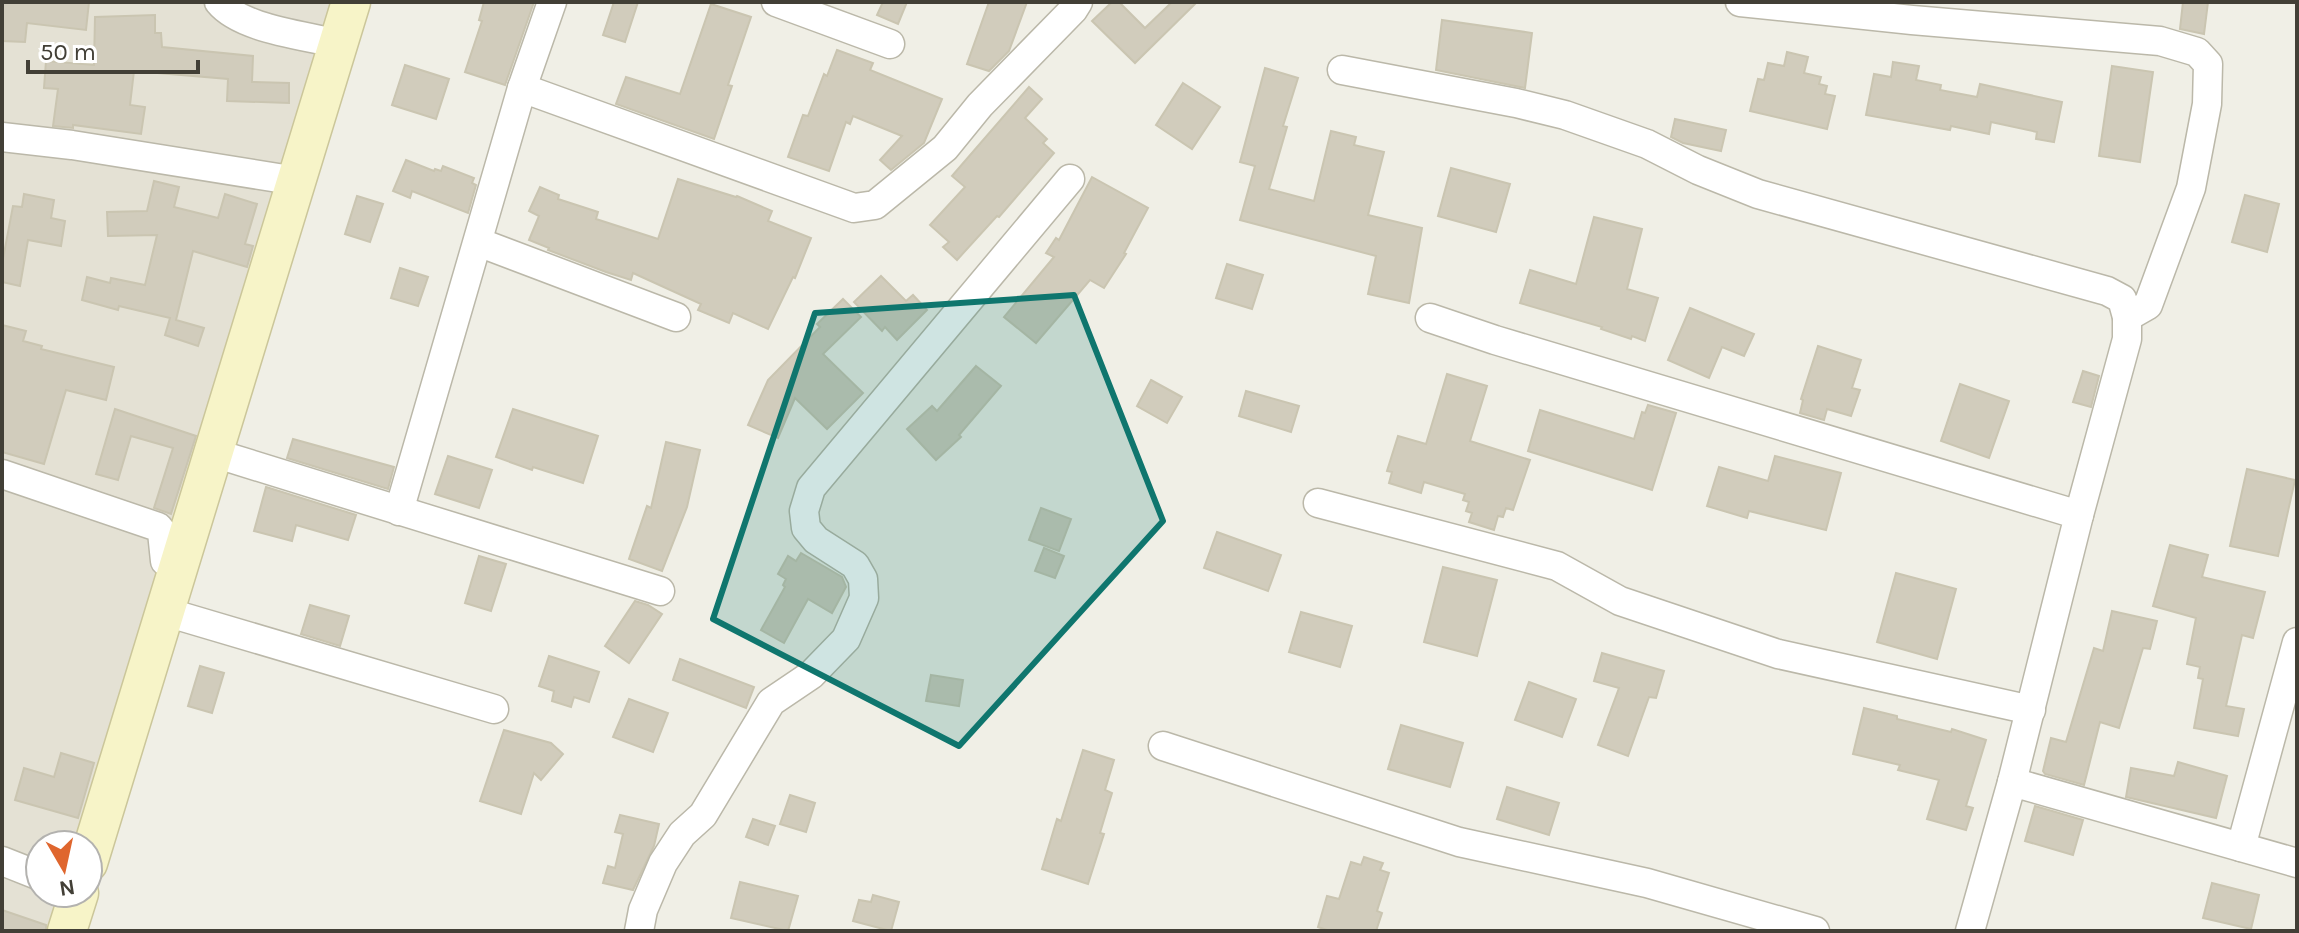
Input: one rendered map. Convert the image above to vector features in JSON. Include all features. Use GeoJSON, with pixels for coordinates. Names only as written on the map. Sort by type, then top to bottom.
{"type":"FeatureCollection","features":[{"type":"Feature","properties":{"kind":"street"},"geometry":{"type":"LineString","coordinates":[[219,2],[243,20],[338,44]]}},
{"type":"Feature","properties":{"kind":"street"},"geometry":{"type":"LineString","coordinates":[[99,829],[351,2]]}},
{"type":"Feature","properties":{"kind":"street"},"geometry":{"type":"LineString","coordinates":[[399,511],[522,88],[552,2]]}},
{"type":"Feature","properties":{"kind":"street"},"geometry":{"type":"LineString","coordinates":[[776,2],[890,44]]}},
{"type":"Feature","properties":{"kind":"street"},"geometry":{"type":"LineString","coordinates":[[522,88],[854,208],[875,205],[945,148],[980,105],[1078,2]]}},
{"type":"Feature","properties":{"kind":"street"},"geometry":{"type":"LineString","coordinates":[[1740,2],[2160,41],[2197,52],[2208,64],[2207,104],[2191,188],[2148,305],[2127,317]]}},
{"type":"Feature","properties":{"kind":"street"},"geometry":{"type":"LineString","coordinates":[[1342,70],[1565,115],[1647,144],[1698,170],[1758,194],[2107,291],[2122,299],[2127,317],[2127,339],[2012,782],[1970,931]]}},
{"type":"Feature","properties":{"kind":"street"},"geometry":{"type":"LineString","coordinates":[[2,137],[72,145],[297,181]]}},
{"type":"Feature","properties":{"kind":"street"},"geometry":{"type":"LineString","coordinates":[[639,931],[643,910],[663,863],[682,834],[703,815],[771,702],[811,675],[846,639],[864,598],[863,579],[855,565],[816,540],[806,528],[804,511],[811,488],[1070,179]]}},
{"type":"Feature","properties":{"kind":"street"},"geometry":{"type":"LineString","coordinates":[[478,242],[676,317]]}},
{"type":"Feature","properties":{"kind":"street"},"geometry":{"type":"LineString","coordinates":[[1430,318],[2079,515]]}},
{"type":"Feature","properties":{"kind":"street"},"geometry":{"type":"LineString","coordinates":[[214,453],[660,591]]}},
{"type":"Feature","properties":{"kind":"street"},"geometry":{"type":"LineString","coordinates":[[2,474],[158,527],[165,561],[179,568]]}},
{"type":"Feature","properties":{"kind":"street"},"geometry":{"type":"LineString","coordinates":[[1318,503],[1557,566],[1620,601],[1778,654],[2031,710]]}},
{"type":"Feature","properties":{"kind":"street"},"geometry":{"type":"LineString","coordinates":[[166,612],[494,709]]}},
{"type":"Feature","properties":{"kind":"street"},"geometry":{"type":"LineString","coordinates":[[2241,847],[2297,642]]}},
{"type":"Feature","properties":{"kind":"street"},"geometry":{"type":"LineString","coordinates":[[1163,746],[1459,842],[1647,883],[1815,931]]}},
{"type":"Feature","properties":{"kind":"street"},"geometry":{"type":"LineString","coordinates":[[2012,782],[2297,863]]}},
{"type":"Feature","properties":{"kind":"street"},"geometry":{"type":"LineString","coordinates":[[2,861],[24,870]]}},
{"type":"Feature","properties":{"kind":"street"},"geometry":{"type":"LineString","coordinates":[[67,931],[74,909]]}},
{"type":"Feature","properties":{"kind":"highlighted area"},"geometry":{"type":"Polygon","coordinates":[[[1074,295],[1163,521],[959,746],[713,619],[815,313],[1074,295]]]}},
{"type":"Feature","properties":{"kind":"shaded area"},"geometry":{"type":"Polygon","coordinates":[[[2,2],[354,2],[93,829],[24,829],[24,909],[78,909],[71,931],[2,931],[2,2]]]}},
{"type":"Feature","properties":{"kind":"building"},"geometry":{"type":"Polygon","coordinates":[[[2,2],[89,2],[86,30],[27,23],[25,42],[2,41],[2,2]]]}},
{"type":"Feature","properties":{"kind":"building"},"geometry":{"type":"Polygon","coordinates":[[[484,2],[534,2],[505,85],[465,72],[482,21],[479,20],[484,2]]]}},
{"type":"Feature","properties":{"kind":"building"},"geometry":{"type":"Polygon","coordinates":[[[614,2],[638,2],[625,42],[603,35],[614,2]]]}},
{"type":"Feature","properties":{"kind":"building"},"geometry":{"type":"Polygon","coordinates":[[[883,2],[907,2],[898,24],[877,15],[883,2]]]}},
{"type":"Feature","properties":{"kind":"building"},"geometry":{"type":"Polygon","coordinates":[[[989,2],[1027,2],[1009,51],[989,71],[967,64],[989,2]]]}},
{"type":"Feature","properties":{"kind":"building"},"geometry":{"type":"Polygon","coordinates":[[[1112,2],[1119,2],[1145,28],[1172,2],[1197,2],[1135,63],[1092,21],[1112,2]]]}},
{"type":"Feature","properties":{"kind":"building"},"geometry":{"type":"Polygon","coordinates":[[[2183,2],[2208,2],[2204,34],[2180,29],[2183,2]]]}},
{"type":"Feature","properties":{"kind":"building"},"geometry":{"type":"Polygon","coordinates":[[[711,4],[751,17],[714,139],[616,104],[626,77],[680,94],[711,4]]]}},
{"type":"Feature","properties":{"kind":"building"},"geometry":{"type":"Polygon","coordinates":[[[155,15],[155,33],[161,33],[162,47],[253,56],[252,82],[289,83],[289,103],[227,101],[228,79],[134,71],[130,105],[145,107],[141,134],[73,125],[73,128],[53,126],[58,89],[44,88],[46,61],[94,65],[95,17],[155,15]]]}},
{"type":"Feature","properties":{"kind":"building"},"geometry":{"type":"Polygon","coordinates":[[[1442,20],[1532,33],[1525,88],[1436,70],[1442,20]]]}},
{"type":"Feature","properties":{"kind":"building"},"geometry":{"type":"Polygon","coordinates":[[[837,50],[873,63],[870,70],[942,99],[924,143],[891,170],[880,160],[902,136],[853,116],[850,124],[846,122],[829,171],[788,157],[803,115],[808,116],[837,50]]]}},
{"type":"Feature","properties":{"kind":"building"},"geometry":{"type":"Polygon","coordinates":[[[1787,52],[1808,57],[1804,73],[1821,77],[1819,84],[1827,86],[1825,94],[1835,96],[1827,129],[1750,111],[1758,79],[1764,80],[1768,63],[1784,66],[1787,52]]]}},
{"type":"Feature","properties":{"kind":"building"},"geometry":{"type":"Polygon","coordinates":[[[1893,62],[1919,66],[1916,80],[1941,85],[1940,90],[1977,97],[1980,84],[2062,102],[2054,142],[2036,139],[2037,132],[1991,122],[1989,134],[1866,115],[1874,74],[1891,77],[1893,62]]]}},
{"type":"Feature","properties":{"kind":"building"},"geometry":{"type":"Polygon","coordinates":[[[405,65],[449,79],[436,119],[392,105],[405,65]]]}},
{"type":"Feature","properties":{"kind":"building"},"geometry":{"type":"Polygon","coordinates":[[[2112,66],[2153,72],[2140,162],[2099,156],[2112,66]]]}},
{"type":"Feature","properties":{"kind":"building"},"geometry":{"type":"Polygon","coordinates":[[[1265,68],[1298,78],[1269,189],[1314,201],[1331,131],[1356,137],[1354,145],[1384,152],[1368,215],[1422,228],[1409,303],[1368,294],[1376,256],[1240,220],[1255,166],[1240,162],[1265,68]]]}},
{"type":"Feature","properties":{"kind":"building"},"geometry":{"type":"Polygon","coordinates":[[[1183,83],[1220,107],[1192,149],[1156,125],[1183,83]]]}},
{"type":"Feature","properties":{"kind":"building"},"geometry":{"type":"Polygon","coordinates":[[[1029,87],[1042,99],[1025,118],[1047,139],[1043,143],[1054,153],[957,260],[943,247],[949,242],[930,225],[965,187],[952,176],[1029,87]]]}},
{"type":"Feature","properties":{"kind":"building"},"geometry":{"type":"Polygon","coordinates":[[[1675,119],[1726,130],[1721,151],[1683,143],[1671,137],[1675,119]]]}},
{"type":"Feature","properties":{"kind":"building"},"geometry":{"type":"Polygon","coordinates":[[[406,160],[434,171],[441,171],[443,166],[474,178],[472,183],[476,185],[468,213],[412,191],[410,198],[393,191],[406,160]]]}},
{"type":"Feature","properties":{"kind":"building"},"geometry":{"type":"Polygon","coordinates":[[[1451,168],[1510,184],[1496,232],[1438,216],[1451,168]]]}},
{"type":"Feature","properties":{"kind":"building"},"geometry":{"type":"Polygon","coordinates":[[[1092,177],[1148,208],[1126,254],[1104,288],[1090,280],[1036,343],[1004,317],[1054,257],[1046,253],[1056,238],[1059,240],[1092,177]]]}},
{"type":"Feature","properties":{"kind":"building"},"geometry":{"type":"Polygon","coordinates":[[[678,179],[737,196],[772,211],[768,221],[811,238],[795,278],[768,329],[733,313],[729,323],[698,310],[701,304],[633,273],[631,280],[529,240],[539,216],[529,211],[540,187],[559,195],[558,199],[598,212],[596,219],[658,239],[678,179]]]}},
{"type":"Feature","properties":{"kind":"building"},"geometry":{"type":"Polygon","coordinates":[[[154,181],[179,187],[174,207],[218,218],[225,194],[257,204],[245,244],[253,246],[247,267],[193,251],[176,320],[204,328],[198,346],[165,335],[170,318],[119,306],[118,310],[82,300],[87,277],[110,283],[111,278],[145,285],[157,235],[108,236],[107,212],[147,211],[154,181]]]}},
{"type":"Feature","properties":{"kind":"building"},"geometry":{"type":"Polygon","coordinates":[[[24,194],[54,200],[51,218],[65,221],[61,246],[28,240],[20,286],[2,282],[2,264],[13,206],[22,207],[24,194]]]}},
{"type":"Feature","properties":{"kind":"building"},"geometry":{"type":"Polygon","coordinates":[[[2245,195],[2279,204],[2267,252],[2232,242],[2245,195]]]}},
{"type":"Feature","properties":{"kind":"building"},"geometry":{"type":"Polygon","coordinates":[[[357,196],[383,204],[370,242],[345,234],[357,196]]]}},
{"type":"Feature","properties":{"kind":"building"},"geometry":{"type":"Polygon","coordinates":[[[1594,217],[1642,229],[1627,289],[1658,298],[1645,341],[1520,303],[1530,270],[1576,284],[1594,217]]]}},
{"type":"Feature","properties":{"kind":"building"},"geometry":{"type":"Polygon","coordinates":[[[1227,264],[1263,275],[1252,309],[1216,298],[1227,264]]]}},
{"type":"Feature","properties":{"kind":"building"},"geometry":{"type":"Polygon","coordinates":[[[400,268],[428,277],[418,306],[391,298],[400,268]]]}},
{"type":"Feature","properties":{"kind":"building"},"geometry":{"type":"Polygon","coordinates":[[[881,276],[906,301],[913,295],[927,310],[897,340],[885,327],[882,331],[854,302],[881,276]]]}},
{"type":"Feature","properties":{"kind":"building"},"geometry":{"type":"Polygon","coordinates":[[[843,299],[861,317],[823,354],[863,393],[827,429],[795,398],[778,438],[748,425],[768,380],[843,299]]]}},
{"type":"Feature","properties":{"kind":"building"},"geometry":{"type":"Polygon","coordinates":[[[1690,308],[1754,334],[1744,356],[1722,347],[1709,378],[1668,360],[1690,308]]]}},
{"type":"Feature","properties":{"kind":"building"},"geometry":{"type":"Polygon","coordinates":[[[2,325],[26,331],[23,341],[42,346],[41,349],[114,367],[106,400],[66,390],[44,464],[2,452],[2,325]]]}},
{"type":"Feature","properties":{"kind":"building"},"geometry":{"type":"Polygon","coordinates":[[[1818,346],[1861,360],[1852,388],[1860,390],[1851,416],[1827,409],[1824,420],[1800,413],[1801,399],[1818,346]]]}},
{"type":"Feature","properties":{"kind":"building"},"geometry":{"type":"Polygon","coordinates":[[[976,366],[1001,386],[959,435],[961,437],[936,460],[907,429],[932,406],[937,411],[976,366]]]}},
{"type":"Feature","properties":{"kind":"building"},"geometry":{"type":"Polygon","coordinates":[[[2083,371],[2099,376],[2091,407],[2073,402],[2083,371]]]}},
{"type":"Feature","properties":{"kind":"building"},"geometry":{"type":"Polygon","coordinates":[[[1447,374],[1487,386],[1470,441],[1530,460],[1513,510],[1506,508],[1503,517],[1498,516],[1494,530],[1469,522],[1472,513],[1466,511],[1469,502],[1463,500],[1465,494],[1424,482],[1421,493],[1389,483],[1392,472],[1387,471],[1398,436],[1426,444],[1447,374]]]}},
{"type":"Feature","properties":{"kind":"building"},"geometry":{"type":"Polygon","coordinates":[[[1151,380],[1182,397],[1167,423],[1137,406],[1151,380]]]}},
{"type":"Feature","properties":{"kind":"building"},"geometry":{"type":"Polygon","coordinates":[[[1960,384],[2009,401],[1989,458],[1941,441],[1960,384]]]}},
{"type":"Feature","properties":{"kind":"building"},"geometry":{"type":"Polygon","coordinates":[[[1246,391],[1299,406],[1291,432],[1239,416],[1246,391]]]}},
{"type":"Feature","properties":{"kind":"building"},"geometry":{"type":"Polygon","coordinates":[[[1648,405],[1676,413],[1652,490],[1528,451],[1540,410],[1634,439],[1642,412],[1645,413],[1648,405]]]}},
{"type":"Feature","properties":{"kind":"building"},"geometry":{"type":"Polygon","coordinates":[[[115,409],[196,436],[171,514],[154,508],[173,448],[131,436],[118,480],[96,474],[115,409]]]}},
{"type":"Feature","properties":{"kind":"building"},"geometry":{"type":"Polygon","coordinates":[[[513,409],[598,436],[583,483],[496,457],[513,409]]]}},
{"type":"Feature","properties":{"kind":"building"},"geometry":{"type":"Polygon","coordinates":[[[293,439],[394,467],[388,489],[287,458],[293,439]]]}},
{"type":"Feature","properties":{"kind":"building"},"geometry":{"type":"Polygon","coordinates":[[[666,442],[700,450],[687,507],[662,571],[629,559],[647,506],[651,508],[666,442]]]}},
{"type":"Feature","properties":{"kind":"building"},"geometry":{"type":"Polygon","coordinates":[[[448,456],[492,470],[479,508],[435,494],[448,456]]]}},
{"type":"Feature","properties":{"kind":"building"},"geometry":{"type":"Polygon","coordinates":[[[1775,456],[1841,473],[1826,530],[1749,511],[1747,518],[1707,506],[1719,467],[1768,481],[1775,456]]]}},
{"type":"Feature","properties":{"kind":"building"},"geometry":{"type":"Polygon","coordinates":[[[2247,469],[2295,480],[2278,556],[2230,546],[2247,469]]]}},
{"type":"Feature","properties":{"kind":"building"},"geometry":{"type":"Polygon","coordinates":[[[266,487],[356,515],[348,540],[296,525],[292,541],[254,531],[266,487]]]}},
{"type":"Feature","properties":{"kind":"building"},"geometry":{"type":"Polygon","coordinates":[[[1041,508],[1071,519],[1059,551],[1029,540],[1041,508]]]}},
{"type":"Feature","properties":{"kind":"building"},"geometry":{"type":"Polygon","coordinates":[[[1217,532],[1281,555],[1268,591],[1204,568],[1217,532]]]}},
{"type":"Feature","properties":{"kind":"building"},"geometry":{"type":"Polygon","coordinates":[[[2170,545],[2208,555],[2202,577],[2265,592],[2253,638],[2242,635],[2226,706],[2244,709],[2238,736],[2194,728],[2203,679],[2198,678],[2200,667],[2187,664],[2196,618],[2153,606],[2170,545]]]}},
{"type":"Feature","properties":{"kind":"building"},"geometry":{"type":"Polygon","coordinates":[[[1044,548],[1064,556],[1055,578],[1035,571],[1044,548]]]}},
{"type":"Feature","properties":{"kind":"building"},"geometry":{"type":"Polygon","coordinates":[[[801,553],[842,577],[846,587],[832,613],[808,599],[784,643],[761,630],[785,587],[786,579],[778,574],[788,556],[796,561],[801,553]]]}},
{"type":"Feature","properties":{"kind":"building"},"geometry":{"type":"Polygon","coordinates":[[[479,556],[506,564],[491,611],[465,603],[479,556]]]}},
{"type":"Feature","properties":{"kind":"building"},"geometry":{"type":"Polygon","coordinates":[[[1443,567],[1497,580],[1477,656],[1424,642],[1443,567]]]}},
{"type":"Feature","properties":{"kind":"building"},"geometry":{"type":"Polygon","coordinates":[[[1896,573],[1956,589],[1937,659],[1877,642],[1896,573]]]}},
{"type":"Feature","properties":{"kind":"building"},"geometry":{"type":"Polygon","coordinates":[[[635,601],[662,614],[629,663],[605,646],[635,601]]]}},
{"type":"Feature","properties":{"kind":"building"},"geometry":{"type":"Polygon","coordinates":[[[310,605],[349,616],[340,646],[301,634],[310,605]]]}},
{"type":"Feature","properties":{"kind":"building"},"geometry":{"type":"Polygon","coordinates":[[[2112,611],[2157,621],[2150,649],[2143,648],[2119,728],[2100,722],[2084,785],[2043,771],[2051,738],[2066,742],[2094,648],[2103,651],[2112,611]]]}},
{"type":"Feature","properties":{"kind":"building"},"geometry":{"type":"Polygon","coordinates":[[[1301,612],[1352,626],[1340,667],[1289,652],[1301,612]]]}},
{"type":"Feature","properties":{"kind":"building"},"geometry":{"type":"Polygon","coordinates":[[[1602,653],[1664,671],[1656,698],[1649,697],[1628,756],[1598,745],[1619,688],[1594,681],[1602,653]]]}},
{"type":"Feature","properties":{"kind":"building"},"geometry":{"type":"Polygon","coordinates":[[[549,656],[599,672],[589,702],[574,697],[571,707],[552,701],[554,691],[539,686],[549,656]]]}},
{"type":"Feature","properties":{"kind":"building"},"geometry":{"type":"Polygon","coordinates":[[[680,659],[754,687],[746,708],[673,680],[680,659]]]}},
{"type":"Feature","properties":{"kind":"building"},"geometry":{"type":"Polygon","coordinates":[[[200,666],[224,673],[212,713],[188,706],[200,666]]]}},
{"type":"Feature","properties":{"kind":"building"},"geometry":{"type":"Polygon","coordinates":[[[931,675],[963,680],[959,706],[926,701],[931,675]]]}},
{"type":"Feature","properties":{"kind":"building"},"geometry":{"type":"Polygon","coordinates":[[[1529,682],[1576,699],[1562,737],[1515,720],[1529,682]]]}},
{"type":"Feature","properties":{"kind":"building"},"geometry":{"type":"Polygon","coordinates":[[[629,699],[668,713],[653,752],[613,737],[629,699]]]}},
{"type":"Feature","properties":{"kind":"building"},"geometry":{"type":"Polygon","coordinates":[[[1864,708],[1986,740],[1966,806],[1973,808],[1966,830],[1927,819],[1939,780],[1898,770],[1900,765],[1853,754],[1864,708]]]}},
{"type":"Feature","properties":{"kind":"building"},"geometry":{"type":"Polygon","coordinates":[[[1401,725],[1463,743],[1450,787],[1388,769],[1401,725]]]}},
{"type":"Feature","properties":{"kind":"building"},"geometry":{"type":"Polygon","coordinates":[[[504,730],[551,743],[563,754],[541,780],[534,773],[521,814],[480,801],[504,730]]]}},
{"type":"Feature","properties":{"kind":"building"},"geometry":{"type":"Polygon","coordinates":[[[1083,750],[1114,760],[1105,790],[1112,793],[1100,833],[1104,834],[1088,884],[1042,869],[1083,750]]]}},
{"type":"Feature","properties":{"kind":"building"},"geometry":{"type":"Polygon","coordinates":[[[61,753],[94,763],[78,818],[15,800],[24,768],[54,777],[61,753]]]}},
{"type":"Feature","properties":{"kind":"building"},"geometry":{"type":"Polygon","coordinates":[[[2178,762],[2227,776],[2216,818],[2126,797],[2131,768],[2174,776],[2178,762]]]}},
{"type":"Feature","properties":{"kind":"building"},"geometry":{"type":"Polygon","coordinates":[[[1507,787],[1559,803],[1549,835],[1497,819],[1507,787]]]}},
{"type":"Feature","properties":{"kind":"building"},"geometry":{"type":"Polygon","coordinates":[[[790,795],[815,803],[806,832],[780,824],[790,795]]]}},
{"type":"Feature","properties":{"kind":"building"},"geometry":{"type":"Polygon","coordinates":[[[2035,806],[2083,820],[2073,855],[2025,841],[2035,806]]]}},
{"type":"Feature","properties":{"kind":"building"},"geometry":{"type":"Polygon","coordinates":[[[620,815],[659,824],[654,846],[633,890],[603,883],[608,866],[615,868],[623,834],[615,832],[620,815]]]}},
{"type":"Feature","properties":{"kind":"building"},"geometry":{"type":"Polygon","coordinates":[[[753,819],[775,826],[768,845],[746,837],[753,819]]]}},
{"type":"Feature","properties":{"kind":"building"},"geometry":{"type":"Polygon","coordinates":[[[1364,857],[1383,863],[1380,870],[1389,873],[1377,911],[1382,913],[1376,931],[1330,931],[1318,927],[1327,896],[1339,899],[1351,862],[1361,865],[1364,857]]]}},
{"type":"Feature","properties":{"kind":"building"},"geometry":{"type":"Polygon","coordinates":[[[740,882],[798,896],[788,931],[731,918],[740,882]]]}},
{"type":"Feature","properties":{"kind":"building"},"geometry":{"type":"Polygon","coordinates":[[[2212,883],[2259,895],[2251,929],[2203,918],[2212,883]]]}},
{"type":"Feature","properties":{"kind":"building"},"geometry":{"type":"Polygon","coordinates":[[[873,895],[899,902],[891,931],[853,921],[859,900],[871,902],[873,895]]]}},
{"type":"Feature","properties":{"kind":"building"},"geometry":{"type":"Polygon","coordinates":[[[2,910],[46,925],[46,931],[2,931],[2,910]]]}}]}
